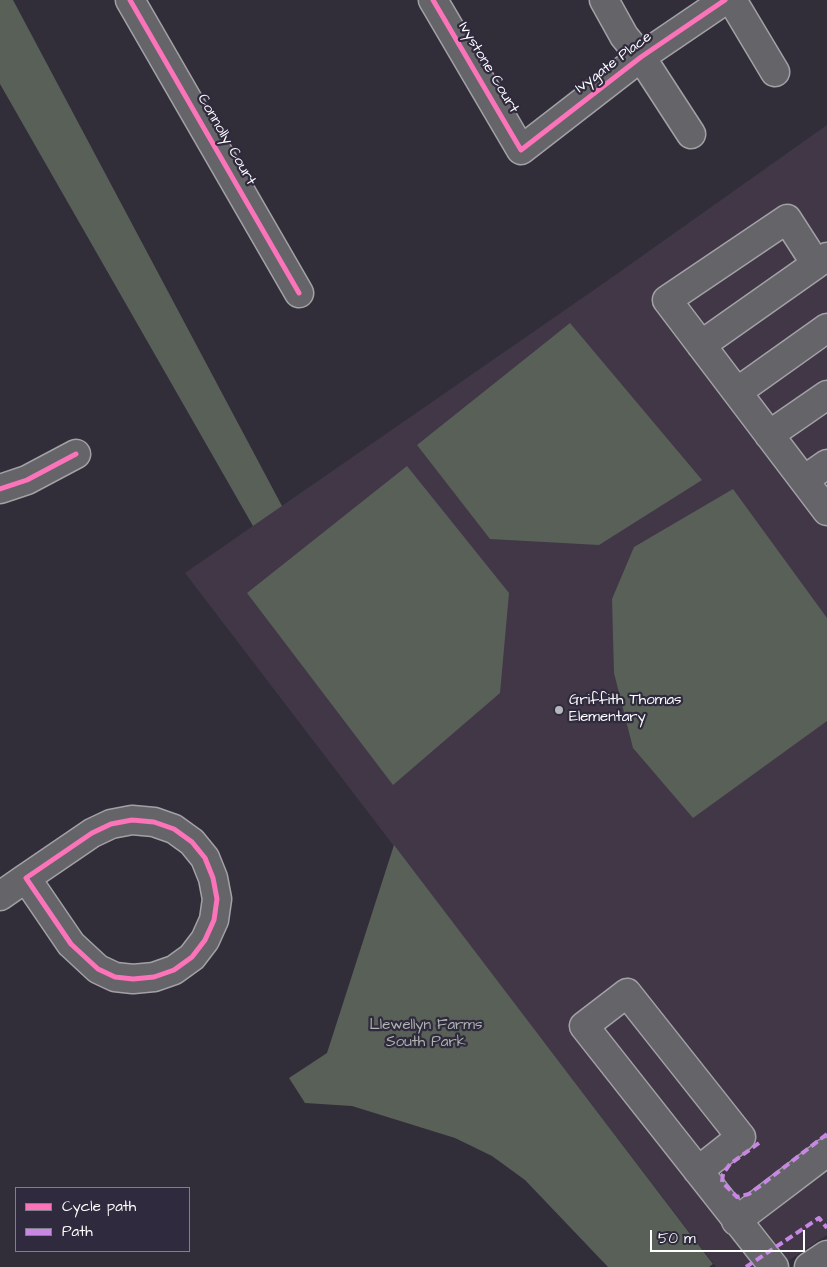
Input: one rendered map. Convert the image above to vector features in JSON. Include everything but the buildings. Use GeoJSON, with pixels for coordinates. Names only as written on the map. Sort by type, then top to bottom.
{"type":"FeatureCollection","features":[{"type":"Feature","properties":{"kind":"street","name":"Connolly Court"},"geometry":{"type":"LineString","coordinates":[[130,0],[299,293]]}},
{"type":"Feature","properties":{"kind":"street","name":"Ivystone Court"},"geometry":{"type":"LineString","coordinates":[[433,0],[521,150]]}},
{"type":"Feature","properties":{"kind":"street"},"geometry":{"type":"LineString","coordinates":[[604,0],[624,36],[641,57],[691,134]]}},
{"type":"Feature","properties":{"kind":"street","name":"Ivygate Place"},"geometry":{"type":"LineString","coordinates":[[521,150],[641,57],[725,0]]}},
{"type":"Feature","properties":{"kind":"street"},"geometry":{"type":"LineString","coordinates":[[732,0],[775,72]]}},
{"type":"Feature","properties":{"kind":"street"},"geometry":{"type":"LineString","coordinates":[[701,345],[822,261],[787,219],[667,300],[701,345],[737,392],[769,435],[804,480],[827,511]]}},
{"type":"Feature","properties":{"kind":"street"},"geometry":{"type":"LineString","coordinates":[[737,392],[827,328]]}},
{"type":"Feature","properties":{"kind":"street"},"geometry":{"type":"LineString","coordinates":[[769,435],[827,395]]}},
{"type":"Feature","properties":{"kind":"street"},"geometry":{"type":"LineString","coordinates":[[0,489],[27,480],[76,454]]}},
{"type":"Feature","properties":{"kind":"street"},"geometry":{"type":"LineString","coordinates":[[804,480],[827,464]]}},
{"type":"Feature","properties":{"kind":"street"},"geometry":{"type":"LineString","coordinates":[[0,896],[26,878],[92,833],[112,824],[132,820],[154,822],[174,829],[192,842],[205,858],[213,878],[217,899],[214,920],[205,940],[192,957],[174,970],[154,977],[132,979],[115,977],[98,969],[71,944],[26,878]]}},
{"type":"Feature","properties":{"kind":"street"},"geometry":{"type":"LineString","coordinates":[[698,1171],[741,1137],[627,993],[584,1026],[736,1221],[774,1267]]}},
{"type":"Feature","properties":{"kind":"street"},"geometry":{"type":"LineString","coordinates":[[736,1221],[827,1152]]}},
{"type":"Feature","properties":{"kind":"street"},"geometry":{"type":"LineString","coordinates":[[809,1267],[827,1255]]}},
{"type":"Feature","properties":{"kind":"shaded area","name":"Griffith Thomas Elementary"},"geometry":{"type":"Polygon","coordinates":[[[827,125],[827,1235],[779,1267],[716,1267],[185,573],[604,283],[827,125]]]}},
{"type":"Feature","properties":{"kind":"green space"},"geometry":{"type":"Polygon","coordinates":[[[0,0],[13,0],[282,506],[253,526],[0,84],[0,0]]]}},
{"type":"Feature","properties":{"kind":"green space"},"geometry":{"type":"Polygon","coordinates":[[[570,323],[702,480],[599,545],[490,539],[417,445],[570,323]]]}},
{"type":"Feature","properties":{"kind":"green space"},"geometry":{"type":"Polygon","coordinates":[[[407,466],[509,593],[500,693],[393,785],[247,593],[407,466]]]}},
{"type":"Feature","properties":{"kind":"green space"},"geometry":{"type":"Polygon","coordinates":[[[733,489],[827,618],[827,721],[693,818],[633,748],[614,673],[612,599],[634,547],[733,489]]]}},
{"type":"Feature","properties":{"kind":"green space","name":"Llewellyn Farms South Park"},"geometry":{"type":"Polygon","coordinates":[[[394,845],[713,1264],[709,1267],[608,1267],[525,1180],[492,1156],[455,1138],[352,1106],[305,1103],[289,1078],[327,1053],[394,845]]]}},
{"type":"Feature","properties":{"kind":"marked path"},"geometry":{"type":"LineString","coordinates":[[759,1143],[730,1164],[723,1174],[722,1182],[737,1197],[749,1194],[827,1134]]}},
{"type":"Feature","properties":{"kind":"marked path"},"geometry":{"type":"LineString","coordinates":[[746,1267],[819,1218],[827,1228]]}},
{"type":"Feature","properties":{"kind":"cycle path"},"geometry":{"type":"LineString","coordinates":[[130,0],[299,293]]}},
{"type":"Feature","properties":{"kind":"cycle path"},"geometry":{"type":"LineString","coordinates":[[433,0],[521,150],[641,57],[725,0]]}},
{"type":"Feature","properties":{"kind":"cycle path"},"geometry":{"type":"LineString","coordinates":[[0,489],[27,480],[76,454]]}},
{"type":"Feature","properties":{"kind":"cycle path"},"geometry":{"type":"LineString","coordinates":[[132,820],[154,822],[174,829],[192,842],[205,858],[213,878],[217,899],[214,920],[205,940],[192,957],[174,970],[154,977],[133,979],[115,977],[98,969],[71,944],[26,878],[92,833],[111,824],[132,820]]}},
{"type":"Feature","properties":{"kind":"place","name":"Griffith Thomas Elementary"},"geometry":{"type":"Point","coordinates":[559,710]}}]}
